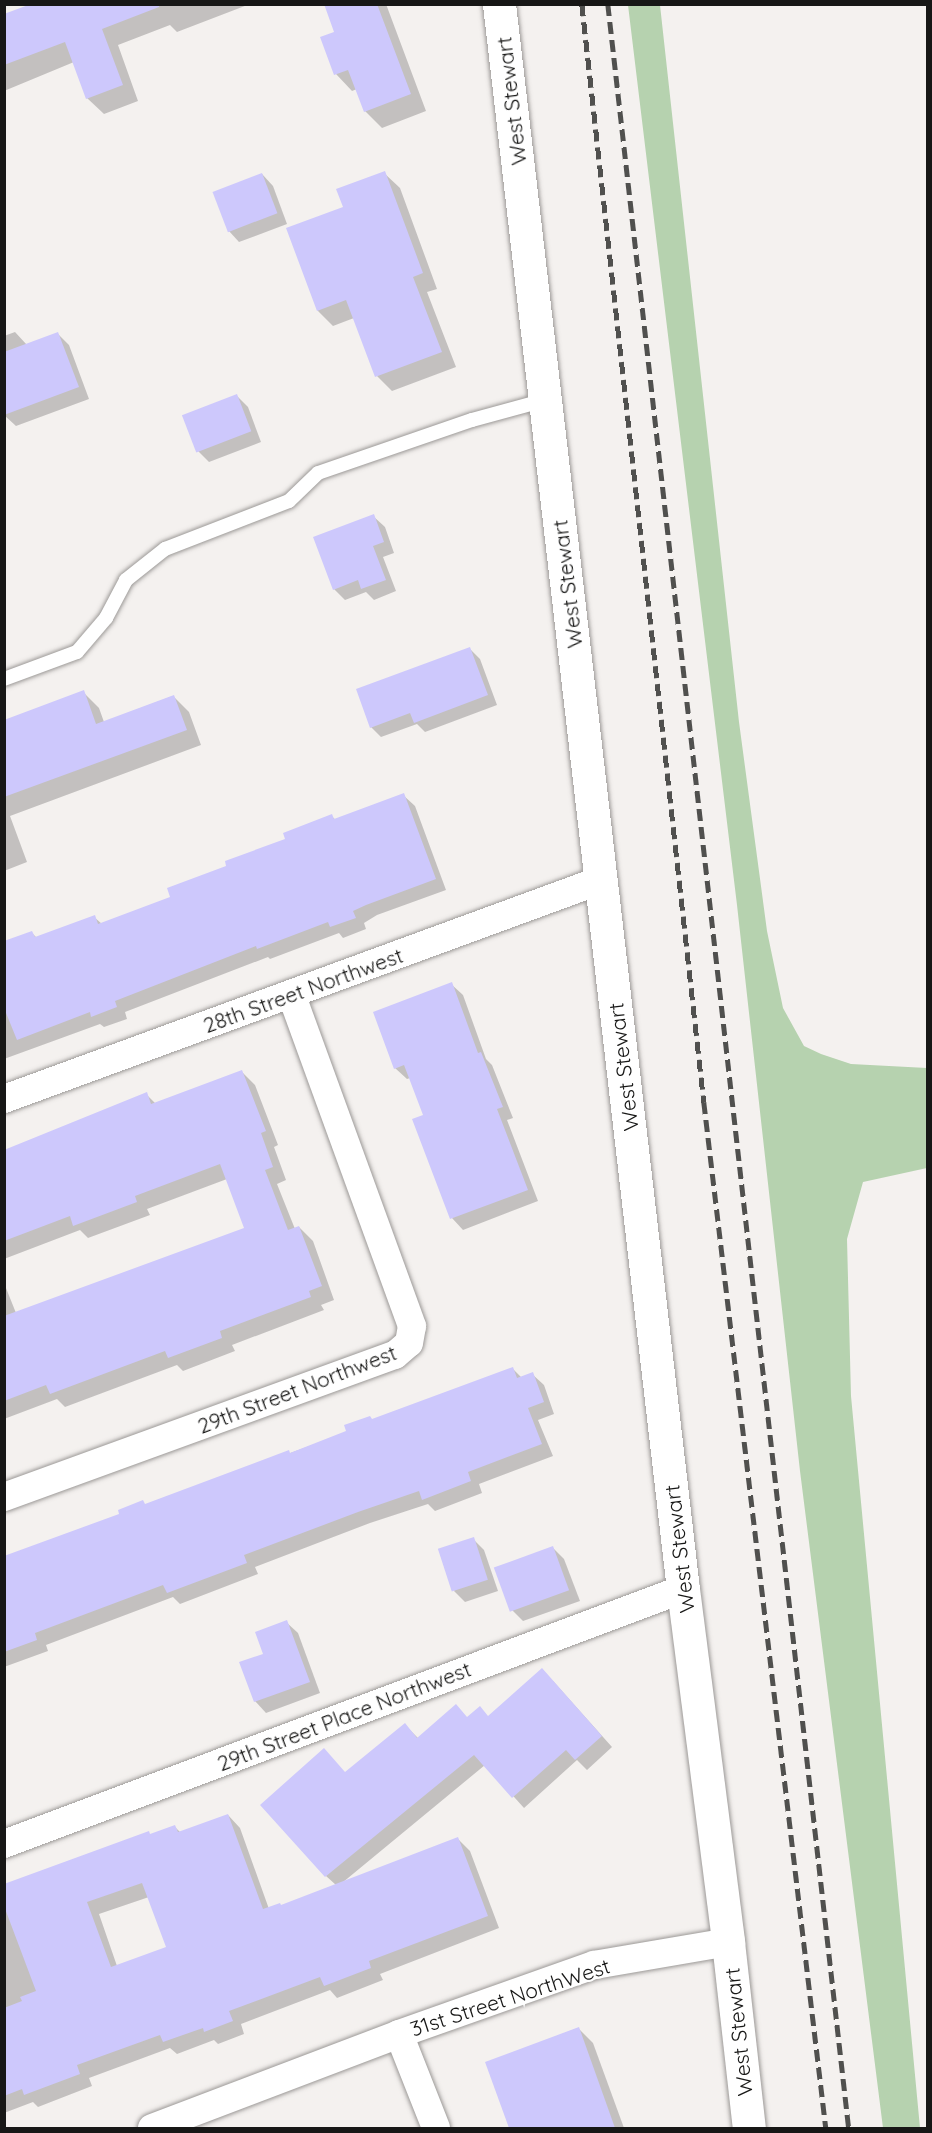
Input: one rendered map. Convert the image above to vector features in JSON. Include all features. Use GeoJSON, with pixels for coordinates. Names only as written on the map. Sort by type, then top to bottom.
{"type":"FeatureCollection","features":[{"type":"Feature","properties":{"kind":"street","name":"West Stewart"},"geometry":{"type":"LineString","coordinates":[[499,4],[683,1589],[728,1941],[749,2128]]}},
{"type":"Feature","properties":{"kind":"street","name":"28th Street Northwest"},"geometry":{"type":"LineString","coordinates":[[4,1099],[601,880]]}},
{"type":"Feature","properties":{"kind":"street","name":"29th Street Northwest"},"geometry":{"type":"LineString","coordinates":[[4,1497],[395,1355],[409,1343],[412,1326],[291,994]]}},
{"type":"Feature","properties":{"kind":"street","name":"29th Street Place Northwest"},"geometry":{"type":"LineString","coordinates":[[4,1844],[683,1589]]}},
{"type":"Feature","properties":{"kind":"street","name":"31st Street NorthWest"},"geometry":{"type":"LineString","coordinates":[[152,2128],[399,2034],[594,1965],[728,1941]]}},
{"type":"Feature","properties":{"kind":"street"},"geometry":{"type":"LineString","coordinates":[[399,2034],[436,2128]]}},
{"type":"Feature","properties":{"kind":"lane"},"geometry":{"type":"LineString","coordinates":[[4,679],[77,652],[106,618],[126,580],[165,549],[289,501],[318,473],[472,420],[545,400]]}},
{"type":"Feature","properties":{"kind":"green space"},"geometry":{"type":"Polygon","coordinates":[[[628,5],[660,5],[739,722],[767,931],[783,1008],[804,1046],[821,1054],[851,1064],[927,1068],[927,1168],[863,1182],[847,1239],[851,1396],[920,2128],[883,2128],[800,1471],[737,905],[628,5]]]}},
{"type":"Feature","properties":{"kind":"building"},"geometry":{"type":"Polygon","coordinates":[[[31,4],[159,4],[159,7],[102,29],[123,85],[86,99],[65,42],[4,65],[4,14],[31,4]]]}},
{"type":"Feature","properties":{"kind":"building"},"geometry":{"type":"Polygon","coordinates":[[[324,4],[377,4],[411,94],[364,112],[348,70],[334,75],[320,37],[334,32],[324,4]]]}},
{"type":"Feature","properties":{"kind":"building"},"geometry":{"type":"Polygon","coordinates":[[[385,171],[423,273],[413,277],[442,352],[375,377],[346,300],[317,311],[286,228],[343,207],[336,189],[385,171]]]}},
{"type":"Feature","properties":{"kind":"building"},"geometry":{"type":"Polygon","coordinates":[[[262,173],[277,213],[228,232],[213,192],[262,173]]]}},
{"type":"Feature","properties":{"kind":"building"},"geometry":{"type":"Polygon","coordinates":[[[58,332],[79,387],[4,415],[4,352],[58,332]]]}},
{"type":"Feature","properties":{"kind":"building"},"geometry":{"type":"Polygon","coordinates":[[[237,394],[251,431],[196,452],[182,415],[237,394]]]}},
{"type":"Feature","properties":{"kind":"building"},"geometry":{"type":"Polygon","coordinates":[[[374,514],[384,542],[373,546],[386,580],[361,589],[358,580],[333,590],[313,537],[374,514]]]}},
{"type":"Feature","properties":{"kind":"building"},"geometry":{"type":"Polygon","coordinates":[[[470,647],[488,695],[414,723],[410,713],[370,728],[356,689],[470,647]]]}},
{"type":"Feature","properties":{"kind":"building"},"geometry":{"type":"Polygon","coordinates":[[[84,690],[96,724],[174,695],[187,730],[4,797],[4,720],[84,690]]]}},
{"type":"Feature","properties":{"kind":"building"},"geometry":{"type":"Polygon","coordinates":[[[404,793],[436,879],[353,911],[356,918],[330,927],[328,922],[257,949],[256,946],[115,1001],[117,1007],[91,1017],[90,1012],[17,1040],[4,1008],[4,941],[32,931],[35,937],[95,915],[98,924],[170,897],[167,888],[226,866],[225,861],[285,839],[283,833],[332,814],[334,819],[404,793]]]}},
{"type":"Feature","properties":{"kind":"building"},"geometry":{"type":"Polygon","coordinates":[[[452,982],[478,1053],[481,1052],[503,1107],[497,1109],[528,1190],[450,1219],[412,1119],[423,1115],[404,1065],[394,1069],[373,1012],[452,982]]]}},
{"type":"Feature","properties":{"kind":"building"},"geometry":{"type":"Polygon","coordinates":[[[242,1070],[266,1131],[261,1133],[273,1167],[265,1170],[288,1230],[299,1226],[322,1286],[309,1291],[311,1297],[220,1331],[222,1338],[168,1358],[165,1351],[50,1394],[46,1385],[4,1401],[4,1316],[244,1228],[220,1164],[135,1196],[137,1202],[73,1226],[70,1216],[4,1241],[4,1150],[147,1092],[151,1104],[242,1070]]]}},
{"type":"Feature","properties":{"kind":"building"},"geometry":{"type":"Polygon","coordinates":[[[513,1367],[517,1378],[533,1372],[544,1402],[528,1408],[542,1444],[468,1472],[471,1481],[422,1500],[419,1491],[358,1512],[244,1555],[247,1563],[167,1593],[163,1585],[35,1633],[37,1640],[4,1652],[4,1556],[119,1514],[118,1510],[143,1500],[145,1504],[289,1450],[290,1453],[346,1431],[344,1425],[370,1416],[372,1419],[513,1367]]]}},
{"type":"Feature","properties":{"kind":"building"},"geometry":{"type":"Polygon","coordinates":[[[474,1537],[488,1580],[452,1592],[438,1549],[474,1537]]]}},
{"type":"Feature","properties":{"kind":"building"},"geometry":{"type":"Polygon","coordinates":[[[553,1546],[569,1590],[510,1612],[494,1568],[553,1546]]]}},
{"type":"Feature","properties":{"kind":"building"},"geometry":{"type":"Polygon","coordinates":[[[287,1620],[310,1682],[254,1702],[239,1662],[263,1654],[255,1632],[287,1620]]]}},
{"type":"Feature","properties":{"kind":"building"},"geometry":{"type":"Polygon","coordinates":[[[542,1668],[602,1736],[575,1760],[566,1750],[512,1798],[474,1755],[325,1877],[260,1805],[324,1748],[345,1772],[405,1723],[417,1738],[456,1704],[467,1717],[480,1706],[488,1716],[542,1668]]]}},
{"type":"Feature","properties":{"kind":"building"},"geometry":{"type":"Polygon","coordinates":[[[228,1814],[263,1909],[280,1903],[281,1905],[458,1837],[488,1916],[369,1961],[371,1968],[324,1986],[320,1977],[229,2011],[233,2021],[204,2032],[203,2028],[163,2042],[160,2035],[77,2065],[80,2074],[24,2095],[22,2089],[4,2096],[4,2008],[22,2001],[20,1997],[36,1991],[4,1906],[4,1884],[149,1831],[150,1834],[175,1825],[178,1832],[228,1814]],[[142,1883],[87,1902],[111,1967],[166,1947],[142,1883]]]}},
{"type":"Feature","properties":{"kind":"building"},"geometry":{"type":"Polygon","coordinates":[[[579,2027],[615,2128],[509,2128],[485,2062],[579,2027]]]}},
{"type":"Feature","properties":{"kind":"railway"},"geometry":{"type":"LineString","coordinates":[[582,4],[704,1102],[826,2128]]}},
{"type":"Feature","properties":{"kind":"railway"},"geometry":{"type":"LineString","coordinates":[[608,4],[849,2128]]}}]}
